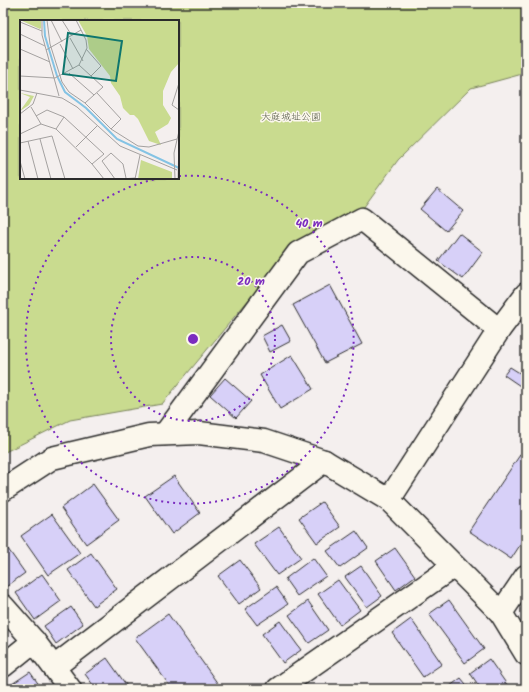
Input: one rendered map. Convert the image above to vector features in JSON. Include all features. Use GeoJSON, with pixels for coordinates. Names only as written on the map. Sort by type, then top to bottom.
{"type":"FeatureCollection","features":[{"type":"Feature","properties":{"kind":"street"},"geometry":{"type":"LineString","coordinates":[[165,434],[298,253],[362,219],[499,330]]}},
{"type":"Feature","properties":{"kind":"street"},"geometry":{"type":"LineString","coordinates":[[389,500],[499,330],[526,294]]}},
{"type":"Feature","properties":{"kind":"street"},"geometry":{"type":"LineString","coordinates":[[3,490],[52,458],[149,435],[199,433],[264,441],[324,461],[389,500],[501,613],[526,654]]}},
{"type":"Feature","properties":{"kind":"street"},"geometry":{"type":"LineString","coordinates":[[54,667],[324,461]]}},
{"type":"Feature","properties":{"kind":"street"},"geometry":{"type":"LineString","coordinates":[[278,689],[454,566]]}},
{"type":"Feature","properties":{"kind":"street"},"geometry":{"type":"LineString","coordinates":[[501,613],[526,576]]}},
{"type":"Feature","properties":{"kind":"street"},"geometry":{"type":"LineString","coordinates":[[3,606],[34,641],[70,689]]}},
{"type":"Feature","properties":{"kind":"street"},"geometry":{"type":"LineString","coordinates":[[3,666],[34,641]]}},
{"type":"Feature","properties":{"kind":"green space","name":"大庭城址公園"},"geometry":{"type":"Polygon","coordinates":[[[3,3],[526,3],[526,73],[471,88],[398,160],[361,211],[294,245],[162,404],[70,420],[3,453],[3,3]]]}},
{"type":"Feature","properties":{"kind":"building"},"geometry":{"type":"Polygon","coordinates":[[[437,189],[463,211],[446,231],[420,209],[437,189]]]}},
{"type":"Feature","properties":{"kind":"building"},"geometry":{"type":"Polygon","coordinates":[[[459,233],[483,252],[463,279],[438,261],[459,233]]]}},
{"type":"Feature","properties":{"kind":"building"},"geometry":{"type":"Polygon","coordinates":[[[330,285],[362,344],[325,363],[293,305],[330,285]]]}},
{"type":"Feature","properties":{"kind":"building"},"geometry":{"type":"Polygon","coordinates":[[[282,325],[291,341],[270,352],[262,336],[282,325]]]}},
{"type":"Feature","properties":{"kind":"building"},"geometry":{"type":"Polygon","coordinates":[[[292,355],[313,389],[280,409],[260,375],[292,355]]]}},
{"type":"Feature","properties":{"kind":"building"},"geometry":{"type":"Polygon","coordinates":[[[510,367],[526,377],[526,390],[504,375],[510,367]]]}},
{"type":"Feature","properties":{"kind":"building"},"geometry":{"type":"Polygon","coordinates":[[[225,378],[251,401],[236,418],[210,395],[225,378]]]}},
{"type":"Feature","properties":{"kind":"building"},"geometry":{"type":"Polygon","coordinates":[[[526,446],[526,536],[511,559],[469,531],[526,446]]]}},
{"type":"Feature","properties":{"kind":"building"},"geometry":{"type":"Polygon","coordinates":[[[174,476],[200,513],[172,534],[145,496],[174,476]]]}},
{"type":"Feature","properties":{"kind":"building"},"geometry":{"type":"Polygon","coordinates":[[[93,484],[119,520],[86,544],[61,508],[93,484]]]}},
{"type":"Feature","properties":{"kind":"building"},"geometry":{"type":"Polygon","coordinates":[[[322,502],[340,527],[317,543],[299,518],[322,502]]]}},
{"type":"Feature","properties":{"kind":"building"},"geometry":{"type":"Polygon","coordinates":[[[52,514],[80,553],[48,575],[21,536],[52,514]]]}},
{"type":"Feature","properties":{"kind":"building"},"geometry":{"type":"Polygon","coordinates":[[[279,527],[301,558],[277,575],[254,544],[279,527]]]}},
{"type":"Feature","properties":{"kind":"building"},"geometry":{"type":"Polygon","coordinates":[[[356,531],[368,548],[340,568],[327,551],[356,531]]]}},
{"type":"Feature","properties":{"kind":"building"},"geometry":{"type":"Polygon","coordinates":[[[3,542],[25,573],[3,589],[3,542]]]}},
{"type":"Feature","properties":{"kind":"building"},"geometry":{"type":"Polygon","coordinates":[[[395,548],[415,576],[396,590],[376,561],[395,548]]]}},
{"type":"Feature","properties":{"kind":"building"},"geometry":{"type":"Polygon","coordinates":[[[91,553],[117,589],[94,606],[68,570],[91,553]]]}},
{"type":"Feature","properties":{"kind":"building"},"geometry":{"type":"Polygon","coordinates":[[[313,558],[326,576],[297,596],[285,579],[313,558]]]}},
{"type":"Feature","properties":{"kind":"building"},"geometry":{"type":"Polygon","coordinates":[[[240,560],[261,588],[239,604],[218,576],[240,560]]]}},
{"type":"Feature","properties":{"kind":"building"},"geometry":{"type":"Polygon","coordinates":[[[361,566],[382,596],[367,607],[345,577],[361,566]]]}},
{"type":"Feature","properties":{"kind":"building"},"geometry":{"type":"Polygon","coordinates":[[[42,574],[61,601],[35,620],[16,593],[42,574]]]}},
{"type":"Feature","properties":{"kind":"building"},"geometry":{"type":"Polygon","coordinates":[[[338,580],[360,610],[340,625],[318,594],[338,580]]]}},
{"type":"Feature","properties":{"kind":"building"},"geometry":{"type":"Polygon","coordinates":[[[276,587],[288,604],[257,625],[245,609],[276,587]]]}},
{"type":"Feature","properties":{"kind":"building"},"geometry":{"type":"Polygon","coordinates":[[[449,600],[484,649],[465,663],[429,614],[449,600]]]}},
{"type":"Feature","properties":{"kind":"building"},"geometry":{"type":"Polygon","coordinates":[[[308,601],[328,630],[309,643],[289,615],[308,601]]]}},
{"type":"Feature","properties":{"kind":"building"},"geometry":{"type":"Polygon","coordinates":[[[71,607],[83,624],[56,644],[44,626],[71,607]]]}},
{"type":"Feature","properties":{"kind":"building"},"geometry":{"type":"Polygon","coordinates":[[[168,614],[218,684],[211,689],[172,689],[135,638],[168,614]]]}},
{"type":"Feature","properties":{"kind":"building"},"geometry":{"type":"Polygon","coordinates":[[[411,619],[442,664],[423,677],[392,633],[411,619]]]}},
{"type":"Feature","properties":{"kind":"building"},"geometry":{"type":"Polygon","coordinates":[[[280,621],[301,650],[283,663],[262,634],[280,621]]]}},
{"type":"Feature","properties":{"kind":"building"},"geometry":{"type":"Polygon","coordinates":[[[107,658],[129,689],[96,689],[85,674],[107,658]]]}},
{"type":"Feature","properties":{"kind":"building"},"geometry":{"type":"Polygon","coordinates":[[[489,659],[510,689],[481,689],[470,673],[489,659]]]}},
{"type":"Feature","properties":{"kind":"building"},"geometry":{"type":"Polygon","coordinates":[[[30,672],[42,689],[16,689],[12,684],[30,672]]]}},
{"type":"Feature","properties":{"kind":"building"},"geometry":{"type":"Polygon","coordinates":[[[461,678],[470,689],[446,689],[461,678]]]}}]}
